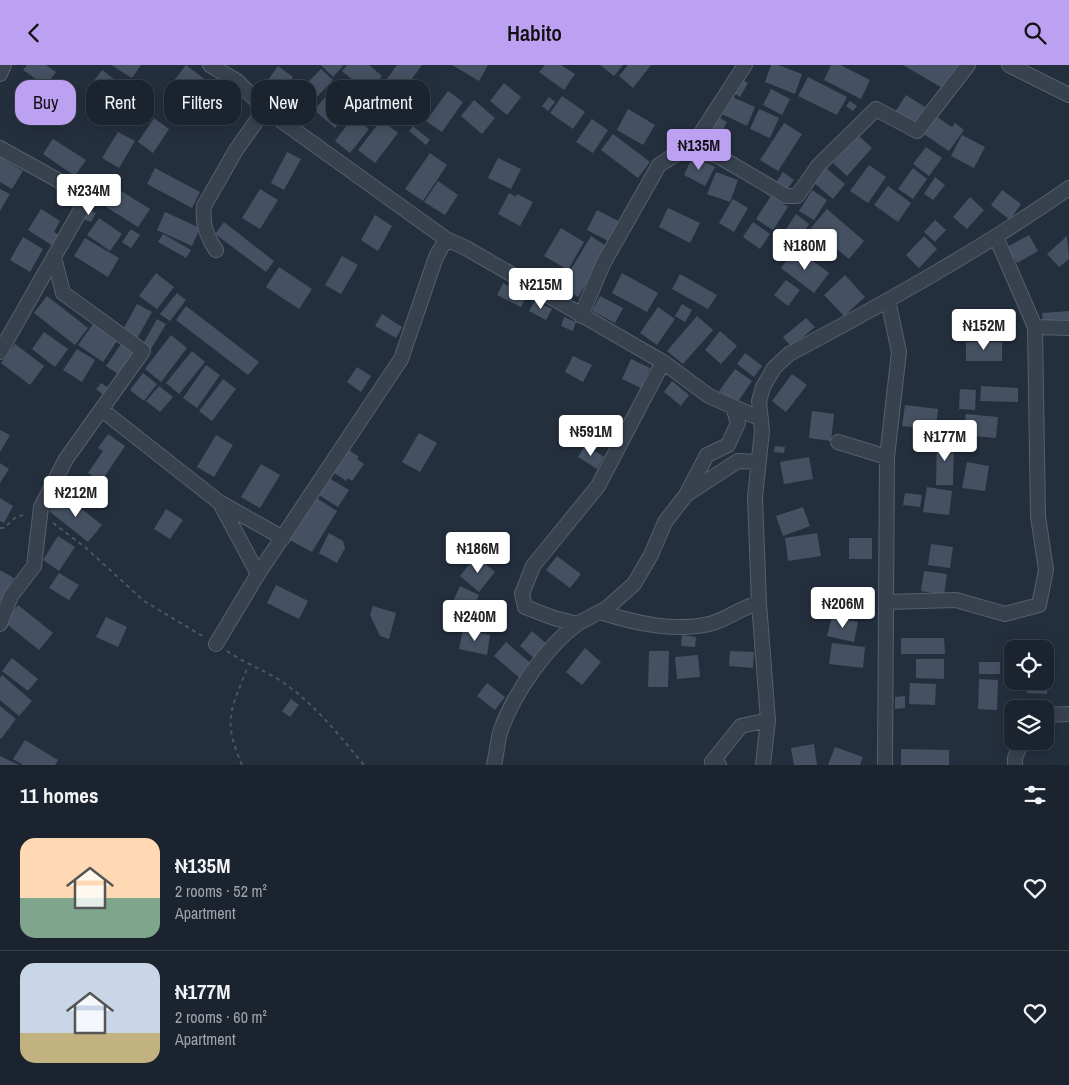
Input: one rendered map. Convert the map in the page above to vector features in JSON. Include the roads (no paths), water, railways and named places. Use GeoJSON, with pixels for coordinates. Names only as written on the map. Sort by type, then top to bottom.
{"type":"FeatureCollection","features":[{"type":"Feature","properties":{"kind":"street"},"geometry":{"type":"LineString","coordinates":[[0,73],[4,65]]}},
{"type":"Feature","properties":{"kind":"street"},"geometry":{"type":"LineString","coordinates":[[210,65],[237,81],[251,95]]}},
{"type":"Feature","properties":{"kind":"street"},"geometry":{"type":"LineString","coordinates":[[581,316],[603,264],[659,165],[686,148],[698,136],[745,65]]}},
{"type":"Feature","properties":{"kind":"street"},"geometry":{"type":"LineString","coordinates":[[686,148],[718,156],[786,196],[798,196],[818,166],[876,109],[917,131],[968,65]]}},
{"type":"Feature","properties":{"kind":"street"},"geometry":{"type":"LineString","coordinates":[[1009,65],[1069,95]]}},
{"type":"Feature","properties":{"kind":"street"},"geometry":{"type":"LineString","coordinates":[[216,250],[205,230],[204,206],[236,150],[254,125]]}},
{"type":"Feature","properties":{"kind":"street"},"geometry":{"type":"LineString","coordinates":[[287,125],[446,239],[466,248],[663,362],[709,396],[761,419]]}},
{"type":"Feature","properties":{"kind":"street"},"geometry":{"type":"LineString","coordinates":[[0,148],[88,197],[0,352]]}},
{"type":"Feature","properties":{"kind":"street"},"geometry":{"type":"LineString","coordinates":[[763,765],[768,720],[759,603],[755,497],[761,419],[759,401],[763,387],[774,368],[789,354],[888,300],[996,237],[1069,188]]}},
{"type":"Feature","properties":{"kind":"street"},"geometry":{"type":"LineString","coordinates":[[886,602],[956,600],[1005,614],[1039,605],[1046,570],[1038,516],[1035,327],[996,237]]}},
{"type":"Feature","properties":{"kind":"street"},"geometry":{"type":"LineString","coordinates":[[216,644],[258,574],[345,440],[401,359],[436,257],[446,239]]}},
{"type":"Feature","properties":{"kind":"street"},"geometry":{"type":"LineString","coordinates":[[0,624],[11,596],[34,566],[41,507],[66,459],[144,351],[63,293],[54,257]]}},
{"type":"Feature","properties":{"kind":"street"},"geometry":{"type":"LineString","coordinates":[[885,765],[887,457],[899,352],[888,300]]}},
{"type":"Feature","properties":{"kind":"street"},"geometry":{"type":"LineString","coordinates":[[1035,327],[1069,328]]}},
{"type":"Feature","properties":{"kind":"street"},"geometry":{"type":"LineString","coordinates":[[577,624],[524,607],[522,594],[533,566],[598,486],[663,362]]}},
{"type":"Feature","properties":{"kind":"street"},"geometry":{"type":"LineString","coordinates":[[494,765],[502,727],[519,693],[560,637],[577,624],[600,612],[634,584],[651,555],[665,521],[686,495],[707,455],[728,445],[738,423],[733,407]]}},
{"type":"Feature","properties":{"kind":"street"},"geometry":{"type":"LineString","coordinates":[[102,410],[219,503],[283,538]]}},
{"type":"Feature","properties":{"kind":"street"},"geometry":{"type":"LineString","coordinates":[[838,442],[887,457]]}},
{"type":"Feature","properties":{"kind":"street"},"geometry":{"type":"LineString","coordinates":[[686,495],[738,461],[758,462]]}},
{"type":"Feature","properties":{"kind":"street"},"geometry":{"type":"LineString","coordinates":[[219,503],[258,574]]}},
{"type":"Feature","properties":{"kind":"street"},"geometry":{"type":"LineString","coordinates":[[600,612],[638,624],[690,627],[714,622],[747,606],[759,603]]}},
{"type":"Feature","properties":{"kind":"street"},"geometry":{"type":"LineString","coordinates":[[1054,715],[1069,714]]}},
{"type":"Feature","properties":{"kind":"street"},"geometry":{"type":"LineString","coordinates":[[719,765],[712,762],[741,727],[768,720]]}},
{"type":"Feature","properties":{"kind":"street"},"geometry":{"type":"LineString","coordinates":[[1015,765],[1015,758],[1018,750]]}}]}
